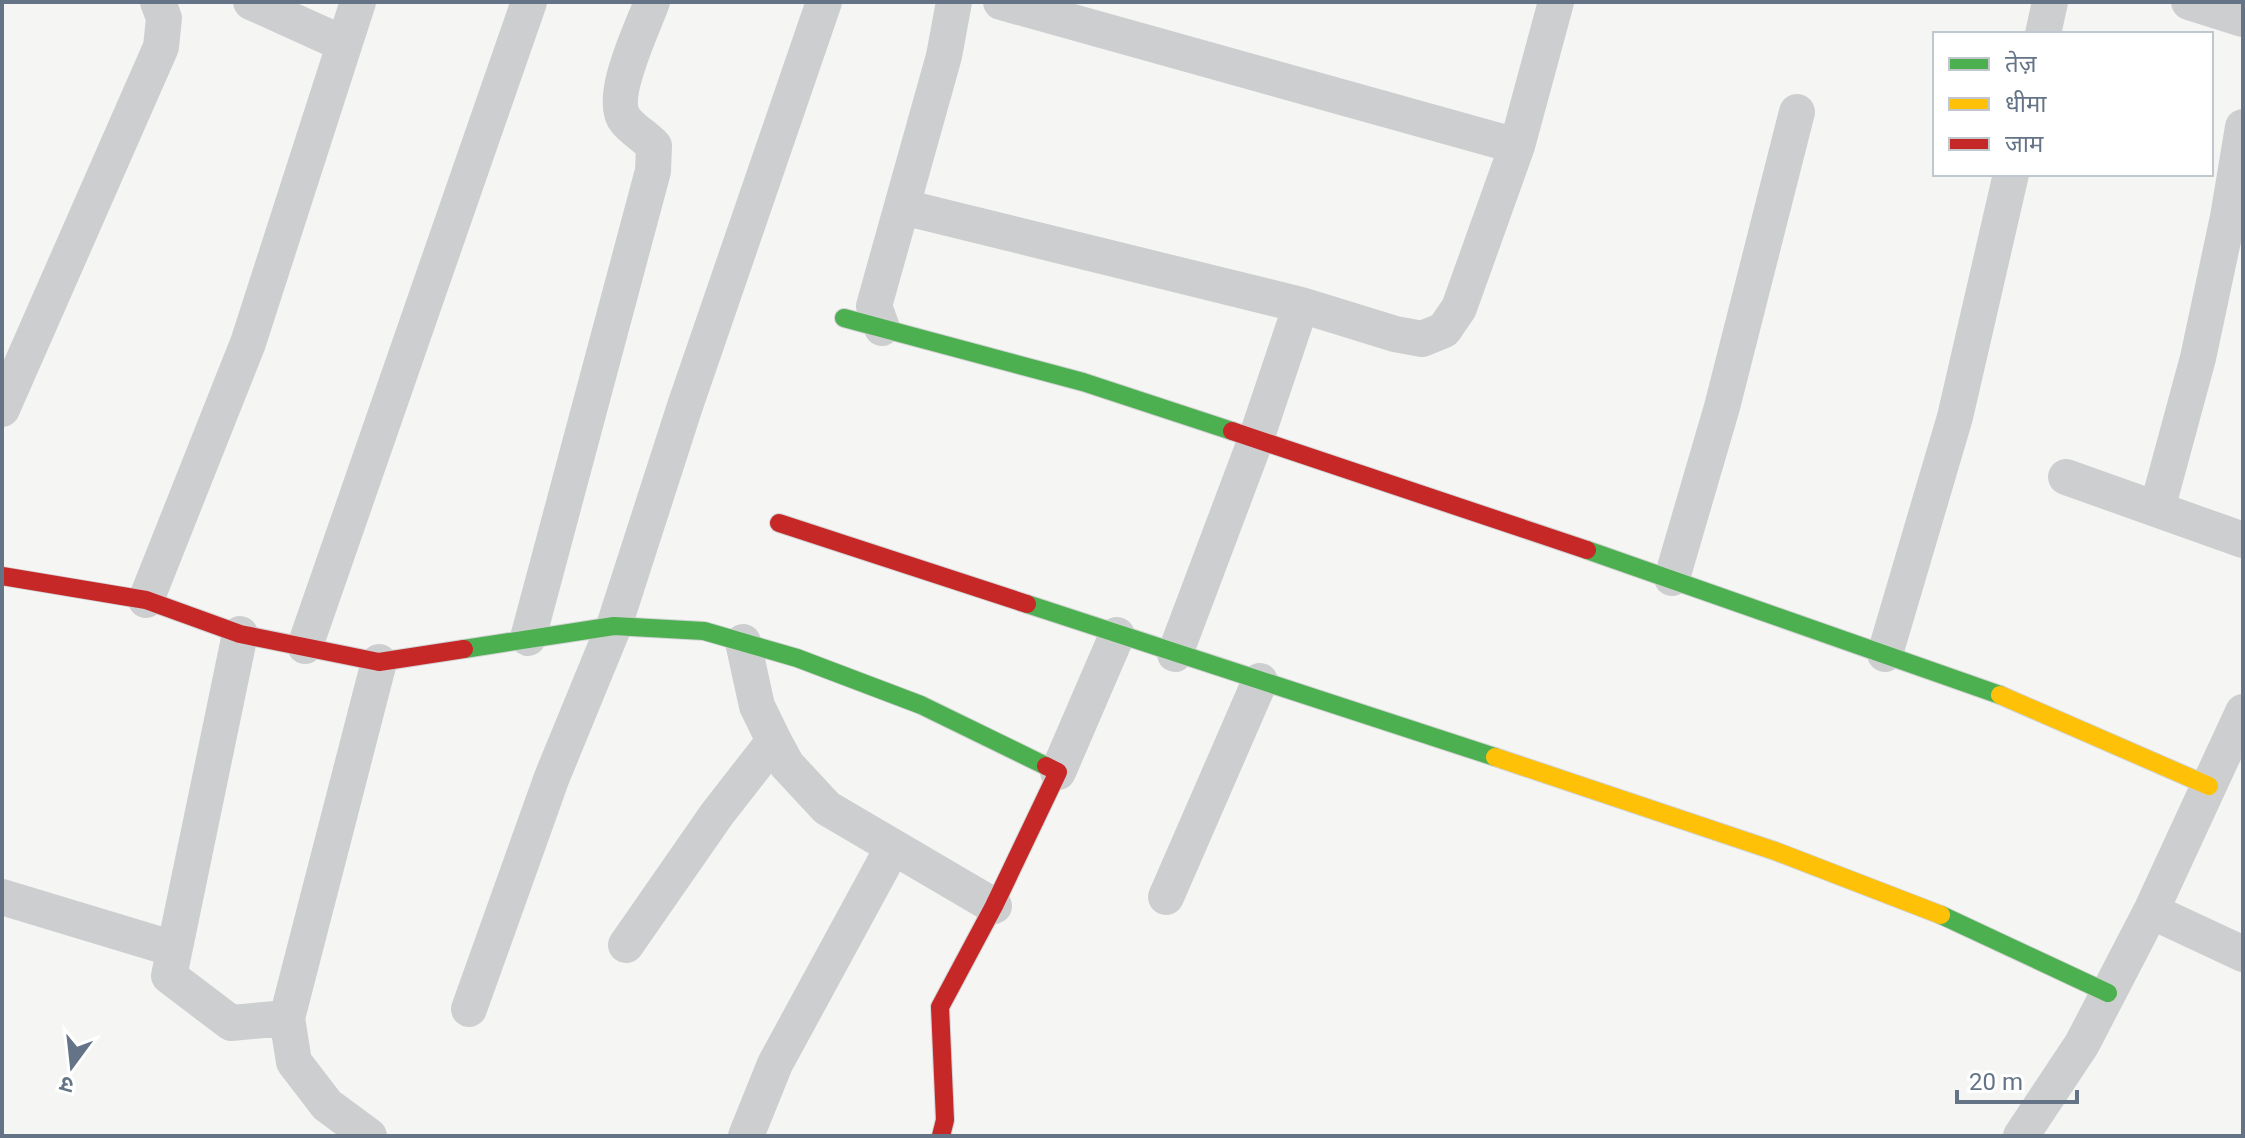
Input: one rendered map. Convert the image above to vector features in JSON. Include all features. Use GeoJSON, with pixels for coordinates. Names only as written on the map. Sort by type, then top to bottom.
{"type":"FeatureCollection","features":[{"type":"Feature","properties":{"kind":"street"},"geometry":{"type":"LineString","coordinates":[[2,409],[161,47],[164,18],[158,2]]}},
{"type":"Feature","properties":{"kind":"street"},"geometry":{"type":"LineString","coordinates":[[251,2],[344,44]]}},
{"type":"Feature","properties":{"kind":"street"},"geometry":{"type":"LineString","coordinates":[[146,600],[248,343],[358,2]]}},
{"type":"Feature","properties":{"kind":"street"},"geometry":{"type":"LineString","coordinates":[[305,646],[529,2]]}},
{"type":"Feature","properties":{"kind":"street"},"geometry":{"type":"LineString","coordinates":[[528,638],[653,171],[654,146],[625,121],[619,105],[623,80],[652,2]]}},
{"type":"Feature","properties":{"kind":"street"},"geometry":{"type":"LineString","coordinates":[[469,1009],[552,777],[614,626],[685,406],[824,2]]}},
{"type":"Feature","properties":{"kind":"street"},"geometry":{"type":"LineString","coordinates":[[882,328],[874,306],[944,56],[954,2]]}},
{"type":"Feature","properties":{"kind":"street"},"geometry":{"type":"LineString","coordinates":[[1001,2],[1517,146]]}},
{"type":"Feature","properties":{"kind":"street"},"geometry":{"type":"LineString","coordinates":[[903,207],[1301,305],[1395,334],[1422,339],[1444,330],[1459,308],[1517,146],[1556,2]]}},
{"type":"Feature","properties":{"kind":"street"},"geometry":{"type":"LineString","coordinates":[[2043,32],[2050,2]]}},
{"type":"Feature","properties":{"kind":"street"},"geometry":{"type":"LineString","coordinates":[[2189,2],[2243,19]]}},
{"type":"Feature","properties":{"kind":"street"},"geometry":{"type":"LineString","coordinates":[[1672,578],[1722,407],[1797,112]]}},
{"type":"Feature","properties":{"kind":"street"},"geometry":{"type":"LineString","coordinates":[[2157,509],[2198,358],[2228,217],[2243,127]]}},
{"type":"Feature","properties":{"kind":"street"},"geometry":{"type":"LineString","coordinates":[[1885,654],[1955,417],[2011,176]]}},
{"type":"Feature","properties":{"kind":"street"},"geometry":{"type":"LineString","coordinates":[[1175,654],[1256,439],[1301,305]]}},
{"type":"Feature","properties":{"kind":"street"},"geometry":{"type":"LineString","coordinates":[[844,318],[1083,382],[1672,578],[2008,698],[2209,786]]}},
{"type":"Feature","properties":{"kind":"street"},"geometry":{"type":"LineString","coordinates":[[2066,477],[2243,540]]}},
{"type":"Feature","properties":{"kind":"street"},"geometry":{"type":"LineString","coordinates":[[779,523],[1775,851],[1937,913],[2108,993]]}},
{"type":"Feature","properties":{"kind":"street"},"geometry":{"type":"LineString","coordinates":[[2,576],[146,600],[240,634],[379,662],[614,626],[704,631],[797,658],[921,705],[1058,772]]}},
{"type":"Feature","properties":{"kind":"street"},"geometry":{"type":"LineString","coordinates":[[240,634],[169,976],[231,1023],[287,1018]]}},
{"type":"Feature","properties":{"kind":"street"},"geometry":{"type":"LineString","coordinates":[[941,1136],[945,1120],[940,1007],[994,906],[1058,772],[1117,635]]}},
{"type":"Feature","properties":{"kind":"street"},"geometry":{"type":"LineString","coordinates":[[743,642],[757,706],[774,741],[787,765],[827,808],[994,906]]}},
{"type":"Feature","properties":{"kind":"street"},"geometry":{"type":"LineString","coordinates":[[369,1136],[327,1105],[294,1062],[287,1018],[379,662]]}},
{"type":"Feature","properties":{"kind":"street"},"geometry":{"type":"LineString","coordinates":[[1166,897],[1260,681]]}},
{"type":"Feature","properties":{"kind":"street"},"geometry":{"type":"LineString","coordinates":[[2021,1136],[2082,1044],[2151,911],[2209,786],[2236,748],[2243,712]]}},
{"type":"Feature","properties":{"kind":"street"},"geometry":{"type":"LineString","coordinates":[[626,945],[717,814],[774,741]]}},
{"type":"Feature","properties":{"kind":"street"},"geometry":{"type":"LineString","coordinates":[[746,1136],[775,1064],[893,847]]}},
{"type":"Feature","properties":{"kind":"street"},"geometry":{"type":"LineString","coordinates":[[2,897],[174,949]]}},
{"type":"Feature","properties":{"kind":"street"},"geometry":{"type":"LineString","coordinates":[[2151,911],[2243,954]]}},
{"type":"Feature","properties":{"kind":"traffic: fast"},"geometry":{"type":"LineString","coordinates":[[844,318],[1083,382],[1232,431]]}},
{"type":"Feature","properties":{"kind":"traffic: fast"},"geometry":{"type":"LineString","coordinates":[[1587,550],[2000,695]]}},
{"type":"Feature","properties":{"kind":"traffic: fast"},"geometry":{"type":"LineString","coordinates":[[1027,604],[1495,757]]}},
{"type":"Feature","properties":{"kind":"traffic: fast"},"geometry":{"type":"LineString","coordinates":[[464,649],[614,626],[704,631],[797,658],[921,705],[1046,766]]}},
{"type":"Feature","properties":{"kind":"traffic: fast"},"geometry":{"type":"LineString","coordinates":[[1941,915],[2108,993]]}},
{"type":"Feature","properties":{"kind":"traffic: slow"},"geometry":{"type":"LineString","coordinates":[[2000,695],[2209,786]]}},
{"type":"Feature","properties":{"kind":"traffic: slow"},"geometry":{"type":"LineString","coordinates":[[1495,757],[1775,851],[1941,915]]}},
{"type":"Feature","properties":{"kind":"traffic: jam"},"geometry":{"type":"LineString","coordinates":[[1232,431],[1587,550]]}},
{"type":"Feature","properties":{"kind":"traffic: jam"},"geometry":{"type":"LineString","coordinates":[[779,523],[1027,604]]}},
{"type":"Feature","properties":{"kind":"traffic: jam"},"geometry":{"type":"LineString","coordinates":[[2,576],[146,600],[240,634],[379,662],[464,649]]}},
{"type":"Feature","properties":{"kind":"traffic: jam"},"geometry":{"type":"LineString","coordinates":[[941,1136],[945,1120],[940,1007],[994,906],[1058,772],[1046,766]]}}]}
